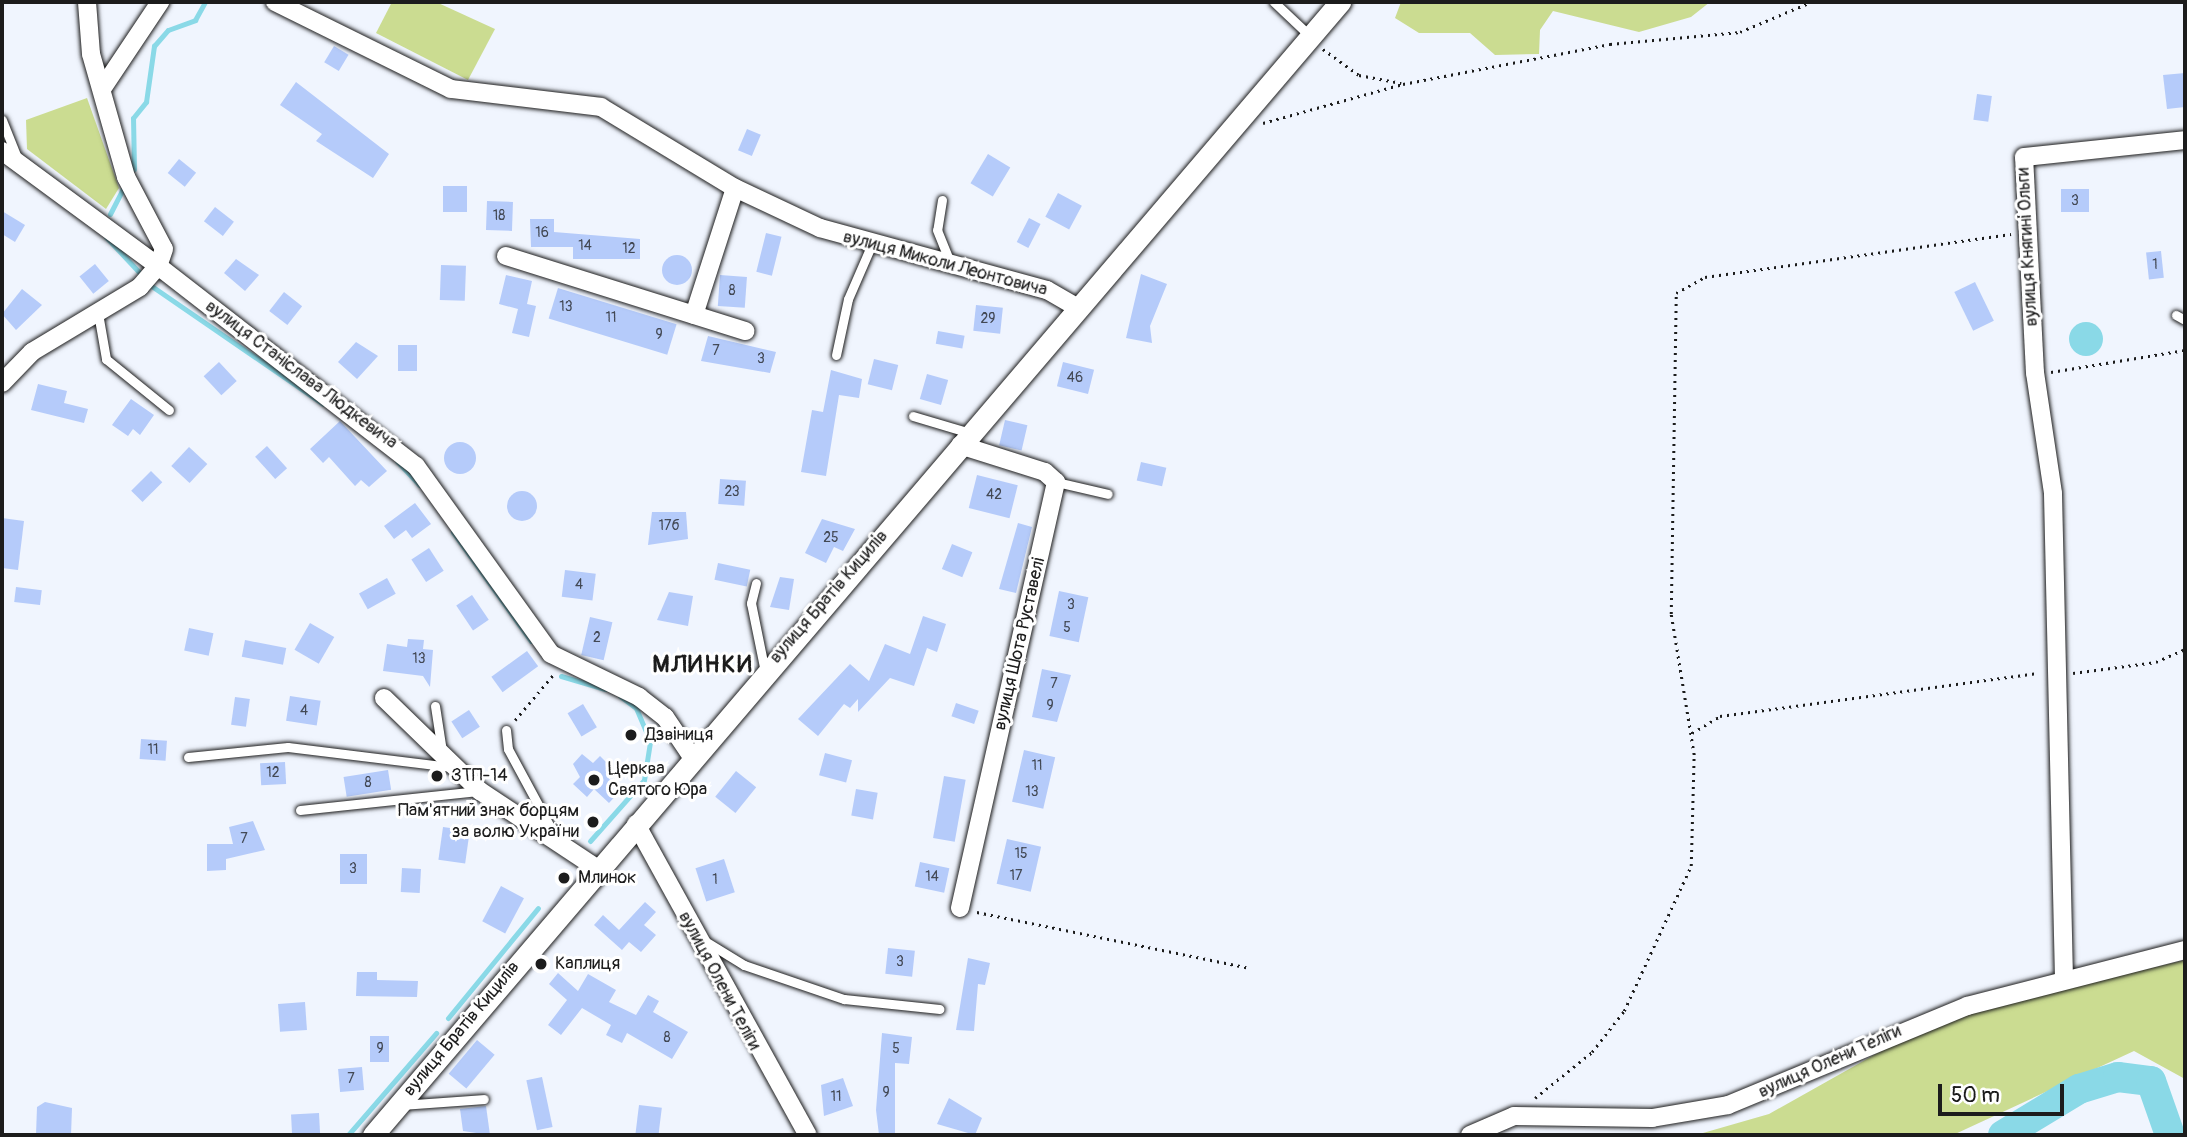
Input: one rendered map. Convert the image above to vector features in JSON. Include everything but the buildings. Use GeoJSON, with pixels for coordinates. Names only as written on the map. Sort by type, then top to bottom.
{"type":"FeatureCollection","features":[{"type":"Feature","properties":{"kind":"street"},"geometry":{"type":"LineString","coordinates":[[2,383],[32,352],[140,287],[158,266],[164,249],[127,177],[91,54],[87,2]]}},
{"type":"Feature","properties":{"kind":"street"},"geometry":{"type":"LineString","coordinates":[[102,89],[160,2]]}},
{"type":"Feature","properties":{"kind":"street","name":"вулиця Миколи Леонтовича"},"geometry":{"type":"LineString","coordinates":[[275,2],[451,89],[601,107],[735,188],[872,246],[1047,290],[1077,307]]}},
{"type":"Feature","properties":{"kind":"street","name":"вулиця Братів Кицилів"},"geometry":{"type":"LineString","coordinates":[[373,1135],[1077,307],[1313,39],[1340,2]]}},
{"type":"Feature","properties":{"kind":"street","name":"вулиця Княгині Ольги"},"geometry":{"type":"LineString","coordinates":[[2064,979],[2053,493],[2035,373],[2024,157],[2185,140]]}},
{"type":"Feature","properties":{"kind":"street","name":"вулиця Станіслава Людкевича"},"geometry":{"type":"LineString","coordinates":[[2,151],[158,266],[416,466],[562,664]]}},
{"type":"Feature","properties":{"kind":"street"},"geometry":{"type":"LineString","coordinates":[[694,315],[735,188]]}},
{"type":"Feature","properties":{"kind":"street"},"geometry":{"type":"LineString","coordinates":[[506,256],[746,331]]}},
{"type":"Feature","properties":{"kind":"street"},"geometry":{"type":"LineString","coordinates":[[965,439],[1045,472],[1056,482]]}},
{"type":"Feature","properties":{"kind":"street","name":"вулиця Шота Руставелі"},"geometry":{"type":"LineString","coordinates":[[960,908],[1056,482]]}},
{"type":"Feature","properties":{"kind":"street"},"geometry":{"type":"LineString","coordinates":[[562,664],[639,697],[665,717],[692,757]]}},
{"type":"Feature","properties":{"kind":"street"},"geometry":{"type":"LineString","coordinates":[[384,698],[442,751],[480,791],[556,838],[598,869]]}},
{"type":"Feature","properties":{"kind":"street","name":"вулиця Олени Теліги"},"geometry":{"type":"LineString","coordinates":[[636,824],[694,934],[808,1135]]}},
{"type":"Feature","properties":{"kind":"street","name":"вулиця Олени Теліги"},"geometry":{"type":"LineString","coordinates":[[1471,1135],[1514,1116],[1652,1118],[1728,1105],[1899,1030],[2064,979],[2185,950]]}},
{"type":"Feature","properties":{"kind":"lane"},"geometry":{"type":"LineString","coordinates":[[1274,2],[1313,39]]}},
{"type":"Feature","properties":{"kind":"lane"},"geometry":{"type":"LineString","coordinates":[[2,120],[20,164]]}},
{"type":"Feature","properties":{"kind":"lane"},"geometry":{"type":"LineString","coordinates":[[942,200],[937,230],[952,266]]}},
{"type":"Feature","properties":{"kind":"lane"},"geometry":{"type":"LineString","coordinates":[[836,355],[848,299],[872,246]]}},
{"type":"Feature","properties":{"kind":"lane"},"geometry":{"type":"LineString","coordinates":[[98,311],[106,359],[169,410]]}},
{"type":"Feature","properties":{"kind":"lane"},"geometry":{"type":"LineString","coordinates":[[913,416],[965,439]]}},
{"type":"Feature","properties":{"kind":"lane"},"geometry":{"type":"LineString","coordinates":[[1056,482],[1108,494]]}},
{"type":"Feature","properties":{"kind":"lane"},"geometry":{"type":"LineString","coordinates":[[756,583],[751,603],[765,672]]}},
{"type":"Feature","properties":{"kind":"lane"},"geometry":{"type":"LineString","coordinates":[[435,706],[442,751]]}},
{"type":"Feature","properties":{"kind":"lane"},"geometry":{"type":"LineString","coordinates":[[506,730],[508,748],[556,838]]}},
{"type":"Feature","properties":{"kind":"lane"},"geometry":{"type":"LineString","coordinates":[[188,757],[288,747],[457,768]]}},
{"type":"Feature","properties":{"kind":"lane"},"geometry":{"type":"LineString","coordinates":[[300,810],[480,791]]}},
{"type":"Feature","properties":{"kind":"lane"},"geometry":{"type":"LineString","coordinates":[[694,934],[744,965],[844,999],[939,1009]]}},
{"type":"Feature","properties":{"kind":"lane"},"geometry":{"type":"LineString","coordinates":[[399,1104],[484,1099]]}},
{"type":"Feature","properties":{"kind":"path"},"geometry":{"type":"LineString","coordinates":[[1237,128],[1403,84],[1610,44],[1700,40],[1740,32],[1811,2]]}},
{"type":"Feature","properties":{"kind":"path"},"geometry":{"type":"LineString","coordinates":[[1313,39],[1359,75],[1403,84]]}},
{"type":"Feature","properties":{"kind":"path"},"geometry":{"type":"LineString","coordinates":[[1514,1116],[1592,1052],[1624,1011],[1659,945],[1691,866],[1692,733],[1671,614],[1676,293],[1705,278],[2028,231]]}},
{"type":"Feature","properties":{"kind":"path"},"geometry":{"type":"LineString","coordinates":[[2035,373],[2116,366],[2185,351]]}},
{"type":"Feature","properties":{"kind":"path"},"geometry":{"type":"LineString","coordinates":[[1692,733],[1720,716],[1779,712],[1998,674],[2059,674],[2156,662],[2185,649]]}},
{"type":"Feature","properties":{"kind":"path"},"geometry":{"type":"LineString","coordinates":[[506,730],[562,664]]}},
{"type":"Feature","properties":{"kind":"path"},"geometry":{"type":"LineString","coordinates":[[960,908],[1246,967]]}},
{"type":"Feature","properties":{"kind":"green space"},"geometry":{"type":"Polygon","coordinates":[[[392,2],[436,2],[495,29],[468,80],[376,33],[392,2]]]}},
{"type":"Feature","properties":{"kind":"green space"},"geometry":{"type":"Polygon","coordinates":[[[1401,2],[1710,2],[1691,17],[1639,32],[1553,11],[1540,30],[1539,54],[1495,55],[1470,33],[1419,33],[1395,18],[1401,2]]]}},
{"type":"Feature","properties":{"kind":"green space"},"geometry":{"type":"Polygon","coordinates":[[[87,98],[119,188],[106,209],[27,149],[26,120],[87,98]]]}},
{"type":"Feature","properties":{"kind":"green space"},"geometry":{"type":"Polygon","coordinates":[[[2185,960],[2185,1079],[2134,1051],[1953,1135],[1696,1135],[1769,1114],[1938,1019],[2185,960]]]}},
{"type":"Feature","properties":{"kind":"water"},"geometry":{"type":"Polygon","coordinates":[[[2086,322],[2098,327],[2103,339],[2098,351],[2086,356],[2074,351],[2069,339],[2074,327],[2086,322]]]}},
{"type":"Feature","properties":{"kind":"waterway"},"geometry":{"type":"LineString","coordinates":[[134,169],[133,118],[146,102],[154,46],[168,30],[195,20],[205,2]]}},
{"type":"Feature","properties":{"kind":"waterway"},"geometry":{"type":"LineString","coordinates":[[110,214],[123,189]]}},
{"type":"Feature","properties":{"kind":"waterway"},"geometry":{"type":"LineString","coordinates":[[106,237],[139,272]]}},
{"type":"Feature","properties":{"kind":"waterway"},"geometry":{"type":"LineString","coordinates":[[153,287],[323,404]]}},
{"type":"Feature","properties":{"kind":"waterway"},"geometry":{"type":"LineString","coordinates":[[397,461],[419,485]]}},
{"type":"Feature","properties":{"kind":"waterway"},"geometry":{"type":"LineString","coordinates":[[453,532],[531,641]]}},
{"type":"Feature","properties":{"kind":"waterway"},"geometry":{"type":"LineString","coordinates":[[561,676],[605,689]]}},
{"type":"Feature","properties":{"kind":"waterway"},"geometry":{"type":"LineString","coordinates":[[590,841],[644,780],[650,741],[636,708],[620,696]]}},
{"type":"Feature","properties":{"kind":"waterway"},"geometry":{"type":"LineString","coordinates":[[448,1018],[538,908]]}},
{"type":"Feature","properties":{"kind":"waterway"},"geometry":{"type":"LineString","coordinates":[[348,1135],[436,1033]]}},
{"type":"Feature","properties":{"kind":"waterway"},"geometry":{"type":"LineString","coordinates":[[2003,1135],[2079,1089],[2118,1077],[2151,1081],[2170,1135]]}},
{"type":"Feature","properties":{"kind":"place","name":"Дзвіниця"},"geometry":{"type":"Point","coordinates":[631,735]}},
{"type":"Feature","properties":{"kind":"place","name":"ЗТП-14"},"geometry":{"type":"Point","coordinates":[437,776]}},
{"type":"Feature","properties":{"kind":"place","name":"Церква Святого Юра"},"geometry":{"type":"Point","coordinates":[594,780]}},
{"type":"Feature","properties":{"kind":"place","name":"Пам'ятний знак борцям за волю України"},"geometry":{"type":"Point","coordinates":[593,822]}},
{"type":"Feature","properties":{"kind":"place","name":"Млинок"},"geometry":{"type":"Point","coordinates":[564,878]}},
{"type":"Feature","properties":{"kind":"place","name":"Каплиця"},"geometry":{"type":"Point","coordinates":[541,964]}},
{"type":"Feature","properties":{"kind":"district","name":"МЛИНКИ"},"geometry":{"type":"Point","coordinates":[703,665]}}]}
